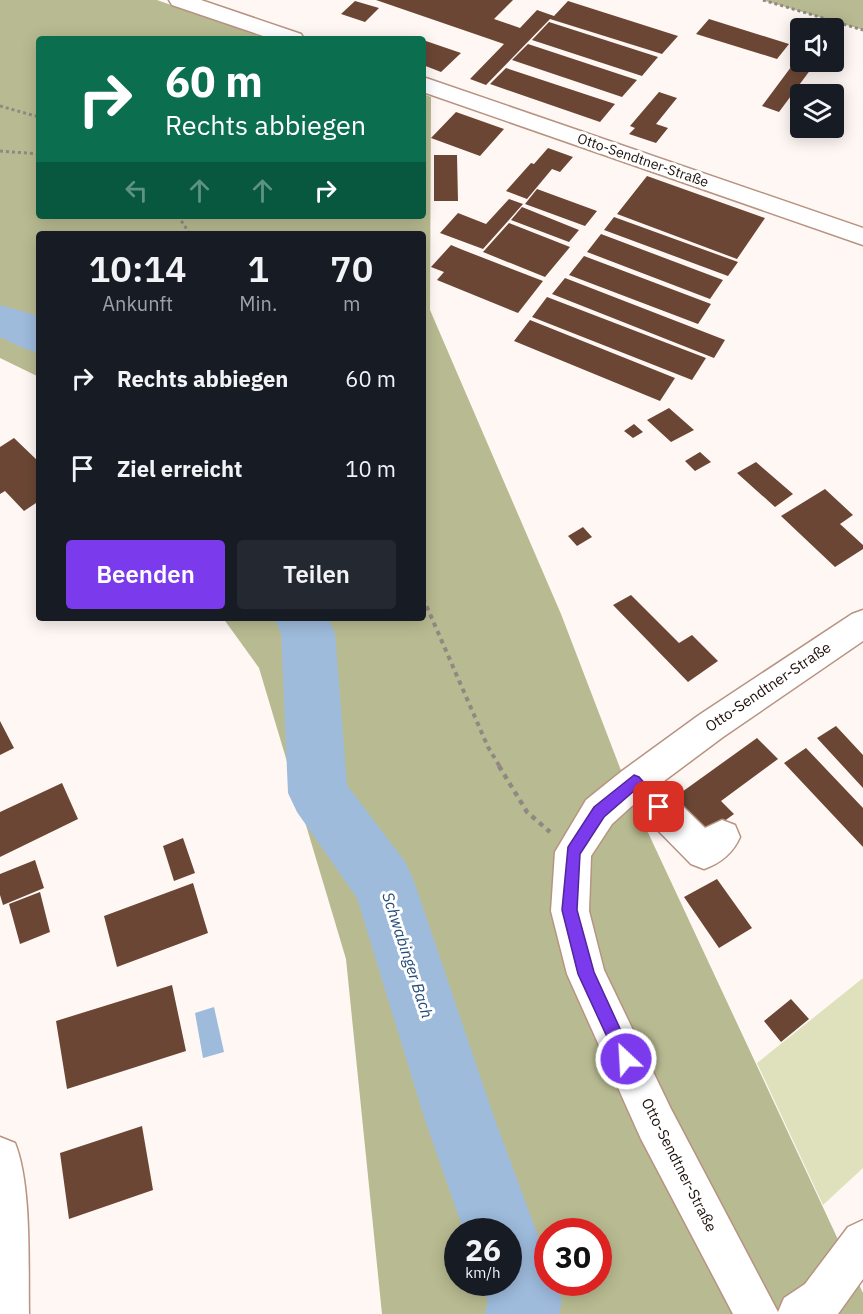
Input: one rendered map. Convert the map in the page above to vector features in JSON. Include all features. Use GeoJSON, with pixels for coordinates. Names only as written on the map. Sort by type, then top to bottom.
{"type":"FeatureCollection","features":[{"type":"Feature","properties":{"kind":"street"},"geometry":{"type":"LineString","coordinates":[[180,0],[284,36]]}},
{"type":"Feature","properties":{"kind":"street","name":"Otto-Sendtner-Straße"},"geometry":{"type":"LineString","coordinates":[[426,85],[863,237]]}},
{"type":"Feature","properties":{"kind":"street","name":"Otto-Sendtner-Straße"},"geometry":{"type":"LineString","coordinates":[[757,1314],[656,1124],[586,974],[570,910],[573,852],[599,812],[634,782],[711,726],[863,624]]}},
{"type":"Feature","properties":{"kind":"street"},"geometry":{"type":"LineString","coordinates":[[634,782],[704,852],[722,837]]}},
{"type":"Feature","properties":{"kind":"street"},"geometry":{"type":"LineString","coordinates":[[0,1158],[4,1195],[7,1314]]}},
{"type":"Feature","properties":{"kind":"street"},"geometry":{"type":"LineString","coordinates":[[800,1314],[821,1299],[863,1242]]}},
{"type":"Feature","properties":{"kind":"path"},"geometry":{"type":"LineString","coordinates":[[763,0],[863,30]]}},
{"type":"Feature","properties":{"kind":"path"},"geometry":{"type":"LineString","coordinates":[[0,106],[36,116]]}},
{"type":"Feature","properties":{"kind":"path"},"geometry":{"type":"LineString","coordinates":[[0,151],[36,154]]}},
{"type":"Feature","properties":{"kind":"path"},"geometry":{"type":"LineString","coordinates":[[426,605],[488,747],[527,812],[573,852]]}},
{"type":"Feature","properties":{"kind":"green space"},"geometry":{"type":"Polygon","coordinates":[[[0,0],[157,0],[259,36],[36,36],[36,219],[426,219],[426,95],[431,97],[430,310],[561,614],[630,794],[863,1293],[863,1314],[382,1314],[346,959],[259,668],[225,621],[426,621],[426,231],[36,231],[36,376],[0,358],[0,0]]]}},
{"type":"Feature","properties":{"kind":"green space"},"geometry":{"type":"Polygon","coordinates":[[[762,0],[863,0],[863,30],[844,24],[844,18],[823,18],[762,0]]]}},
{"type":"Feature","properties":{"kind":"green space"},"geometry":{"type":"Polygon","coordinates":[[[863,978],[863,1168],[823,1205],[757,1063],[863,978]]]}},
{"type":"Feature","properties":{"kind":"water"},"geometry":{"type":"Polygon","coordinates":[[[214,1007],[224,1052],[203,1058],[195,1013],[214,1007]]]}},
{"type":"Feature","properties":{"kind":"building"},"geometry":{"type":"Polygon","coordinates":[[[376,0],[513,0],[494,19],[520,28],[537,10],[554,16],[568,1],[678,36],[662,54],[550,19],[486,85],[470,79],[504,44],[376,0]]]}},
{"type":"Feature","properties":{"kind":"building"},"geometry":{"type":"Polygon","coordinates":[[[355,1],[379,8],[365,22],[341,14],[355,1]]]}},
{"type":"Feature","properties":{"kind":"building"},"geometry":{"type":"Polygon","coordinates":[[[709,19],[789,44],[777,59],[696,34],[709,19]]]}},
{"type":"Feature","properties":{"kind":"building"},"geometry":{"type":"Polygon","coordinates":[[[549,22],[658,57],[642,76],[532,40],[549,22]]]}},
{"type":"Feature","properties":{"kind":"building"},"geometry":{"type":"Polygon","coordinates":[[[426,41],[461,53],[441,72],[426,66],[426,41]]]}},
{"type":"Feature","properties":{"kind":"building"},"geometry":{"type":"Polygon","coordinates":[[[528,44],[637,80],[622,97],[512,60],[528,44]]]}},
{"type":"Feature","properties":{"kind":"building"},"geometry":{"type":"Polygon","coordinates":[[[506,68],[615,104],[600,122],[490,84],[506,68]]]}},
{"type":"Feature","properties":{"kind":"building"},"geometry":{"type":"Polygon","coordinates":[[[790,68],[790,72],[809,72],[800,84],[790,84],[790,97],[779,112],[762,106],[790,68]]]}},
{"type":"Feature","properties":{"kind":"building"},"geometry":{"type":"Polygon","coordinates":[[[659,92],[677,98],[656,124],[668,128],[656,143],[629,134],[635,128],[630,126],[659,92]]]}},
{"type":"Feature","properties":{"kind":"building"},"geometry":{"type":"Polygon","coordinates":[[[456,112],[504,129],[480,156],[431,138],[456,112]]]}},
{"type":"Feature","properties":{"kind":"building"},"geometry":{"type":"Polygon","coordinates":[[[548,148],[573,157],[560,172],[552,169],[527,199],[506,191],[531,163],[534,164],[548,148]]]}},
{"type":"Feature","properties":{"kind":"building"},"geometry":{"type":"Polygon","coordinates":[[[434,155],[457,155],[458,201],[434,201],[434,155]]]}},
{"type":"Feature","properties":{"kind":"building"},"geometry":{"type":"Polygon","coordinates":[[[647,176],[765,218],[737,259],[617,214],[647,176]]]}},
{"type":"Feature","properties":{"kind":"building"},"geometry":{"type":"Polygon","coordinates":[[[537,189],[597,211],[585,226],[525,204],[537,189]]]}},
{"type":"Feature","properties":{"kind":"building"},"geometry":{"type":"Polygon","coordinates":[[[509,199],[523,204],[483,249],[440,233],[458,213],[486,224],[509,199]]]}},
{"type":"Feature","properties":{"kind":"building"},"geometry":{"type":"Polygon","coordinates":[[[522,207],[579,230],[569,242],[511,220],[522,207]]]}},
{"type":"Feature","properties":{"kind":"building"},"geometry":{"type":"Polygon","coordinates":[[[614,217],[738,262],[728,276],[604,230],[614,217]]]}},
{"type":"Feature","properties":{"kind":"building"},"geometry":{"type":"Polygon","coordinates":[[[509,223],[570,247],[545,277],[483,252],[509,223]]]}},
{"type":"Feature","properties":{"kind":"building"},"geometry":{"type":"Polygon","coordinates":[[[601,234],[723,280],[710,299],[587,252],[601,234]]]}},
{"type":"Feature","properties":{"kind":"building"},"geometry":{"type":"Polygon","coordinates":[[[451,245],[543,281],[518,313],[437,280],[444,272],[431,267],[451,245]]]}},
{"type":"Feature","properties":{"kind":"building"},"geometry":{"type":"Polygon","coordinates":[[[584,256],[711,304],[698,324],[569,275],[584,256]]]}},
{"type":"Feature","properties":{"kind":"building"},"geometry":{"type":"Polygon","coordinates":[[[565,278],[725,340],[714,358],[552,294],[565,278]]]}},
{"type":"Feature","properties":{"kind":"building"},"geometry":{"type":"Polygon","coordinates":[[[547,297],[706,358],[692,380],[532,317],[547,297]]]}},
{"type":"Feature","properties":{"kind":"building"},"geometry":{"type":"Polygon","coordinates":[[[530,320],[675,378],[660,401],[514,341],[530,320]]]}},
{"type":"Feature","properties":{"kind":"building"},"geometry":{"type":"Polygon","coordinates":[[[669,408],[694,430],[671,442],[647,420],[669,408]]]}},
{"type":"Feature","properties":{"kind":"building"},"geometry":{"type":"Polygon","coordinates":[[[634,424],[643,432],[633,438],[624,431],[634,424]]]}},
{"type":"Feature","properties":{"kind":"building"},"geometry":{"type":"Polygon","coordinates":[[[14,438],[36,459],[36,503],[24,511],[5,491],[0,494],[0,447],[14,438]]]}},
{"type":"Feature","properties":{"kind":"building"},"geometry":{"type":"Polygon","coordinates":[[[700,452],[711,462],[695,471],[685,461],[700,452]]]}},
{"type":"Feature","properties":{"kind":"building"},"geometry":{"type":"Polygon","coordinates":[[[756,462],[793,494],[775,507],[737,473],[756,462]]]}},
{"type":"Feature","properties":{"kind":"building"},"geometry":{"type":"Polygon","coordinates":[[[825,489],[853,515],[840,524],[863,545],[863,549],[835,567],[781,516],[825,489]]]}},
{"type":"Feature","properties":{"kind":"building"},"geometry":{"type":"Polygon","coordinates":[[[583,527],[592,537],[577,546],[568,536],[583,527]]]}},
{"type":"Feature","properties":{"kind":"building"},"geometry":{"type":"Polygon","coordinates":[[[631,595],[679,643],[692,635],[718,661],[688,682],[613,605],[631,595]]]}},
{"type":"Feature","properties":{"kind":"building"},"geometry":{"type":"Polygon","coordinates":[[[0,721],[14,748],[0,755],[0,721]]]}},
{"type":"Feature","properties":{"kind":"building"},"geometry":{"type":"Polygon","coordinates":[[[836,726],[863,755],[863,788],[817,738],[836,726]]]}},
{"type":"Feature","properties":{"kind":"building"},"geometry":{"type":"Polygon","coordinates":[[[757,738],[778,759],[721,801],[734,814],[701,838],[668,802],[757,738]]]}},
{"type":"Feature","properties":{"kind":"building"},"geometry":{"type":"Polygon","coordinates":[[[806,748],[863,808],[863,847],[784,763],[806,748]]]}},
{"type":"Feature","properties":{"kind":"building"},"geometry":{"type":"Polygon","coordinates":[[[62,783],[78,819],[0,857],[0,812],[62,783]]]}},
{"type":"Feature","properties":{"kind":"building"},"geometry":{"type":"Polygon","coordinates":[[[183,838],[195,873],[174,881],[163,846],[183,838]]]}},
{"type":"Feature","properties":{"kind":"building"},"geometry":{"type":"Polygon","coordinates":[[[35,860],[44,888],[3,905],[0,895],[0,874],[35,860]]]}},
{"type":"Feature","properties":{"kind":"building"},"geometry":{"type":"Polygon","coordinates":[[[717,879],[752,928],[719,948],[684,897],[717,879]]]}},
{"type":"Feature","properties":{"kind":"building"},"geometry":{"type":"Polygon","coordinates":[[[193,883],[208,933],[117,967],[104,916],[193,883]]]}},
{"type":"Feature","properties":{"kind":"building"},"geometry":{"type":"Polygon","coordinates":[[[40,892],[50,932],[20,944],[9,904],[40,892]]]}},
{"type":"Feature","properties":{"kind":"building"},"geometry":{"type":"Polygon","coordinates":[[[172,985],[186,1051],[67,1089],[56,1021],[172,985]]]}},
{"type":"Feature","properties":{"kind":"building"},"geometry":{"type":"Polygon","coordinates":[[[791,999],[809,1019],[781,1042],[764,1021],[791,999]]]}},
{"type":"Feature","properties":{"kind":"building"},"geometry":{"type":"Polygon","coordinates":[[[142,1126],[153,1190],[69,1219],[60,1153],[142,1126]]]}},
{"type":"Feature","properties":{"kind":"waterway","name":"Schwabinger Bach"},"geometry":{"type":"LineString","coordinates":[[0,321],[23,327],[36,335]]}},
{"type":"Feature","properties":{"kind":"waterway","name":"Schwabinger Bach"},"geometry":{"type":"LineString","coordinates":[[302,621],[308,633],[318,793],[384,884],[459,1117],[495,1218]]}},
{"type":"Feature","properties":{"kind":"waterway","name":"Schwabinger Bach"},"geometry":{"type":"LineString","coordinates":[[522,1293],[525,1301],[522,1314]]}},
{"type":"Feature","properties":{"kind":"route"},"geometry":{"type":"LineString","coordinates":[[626,1059],[586,974],[570,910],[573,852],[599,812],[634,782],[659,807]]}}]}
